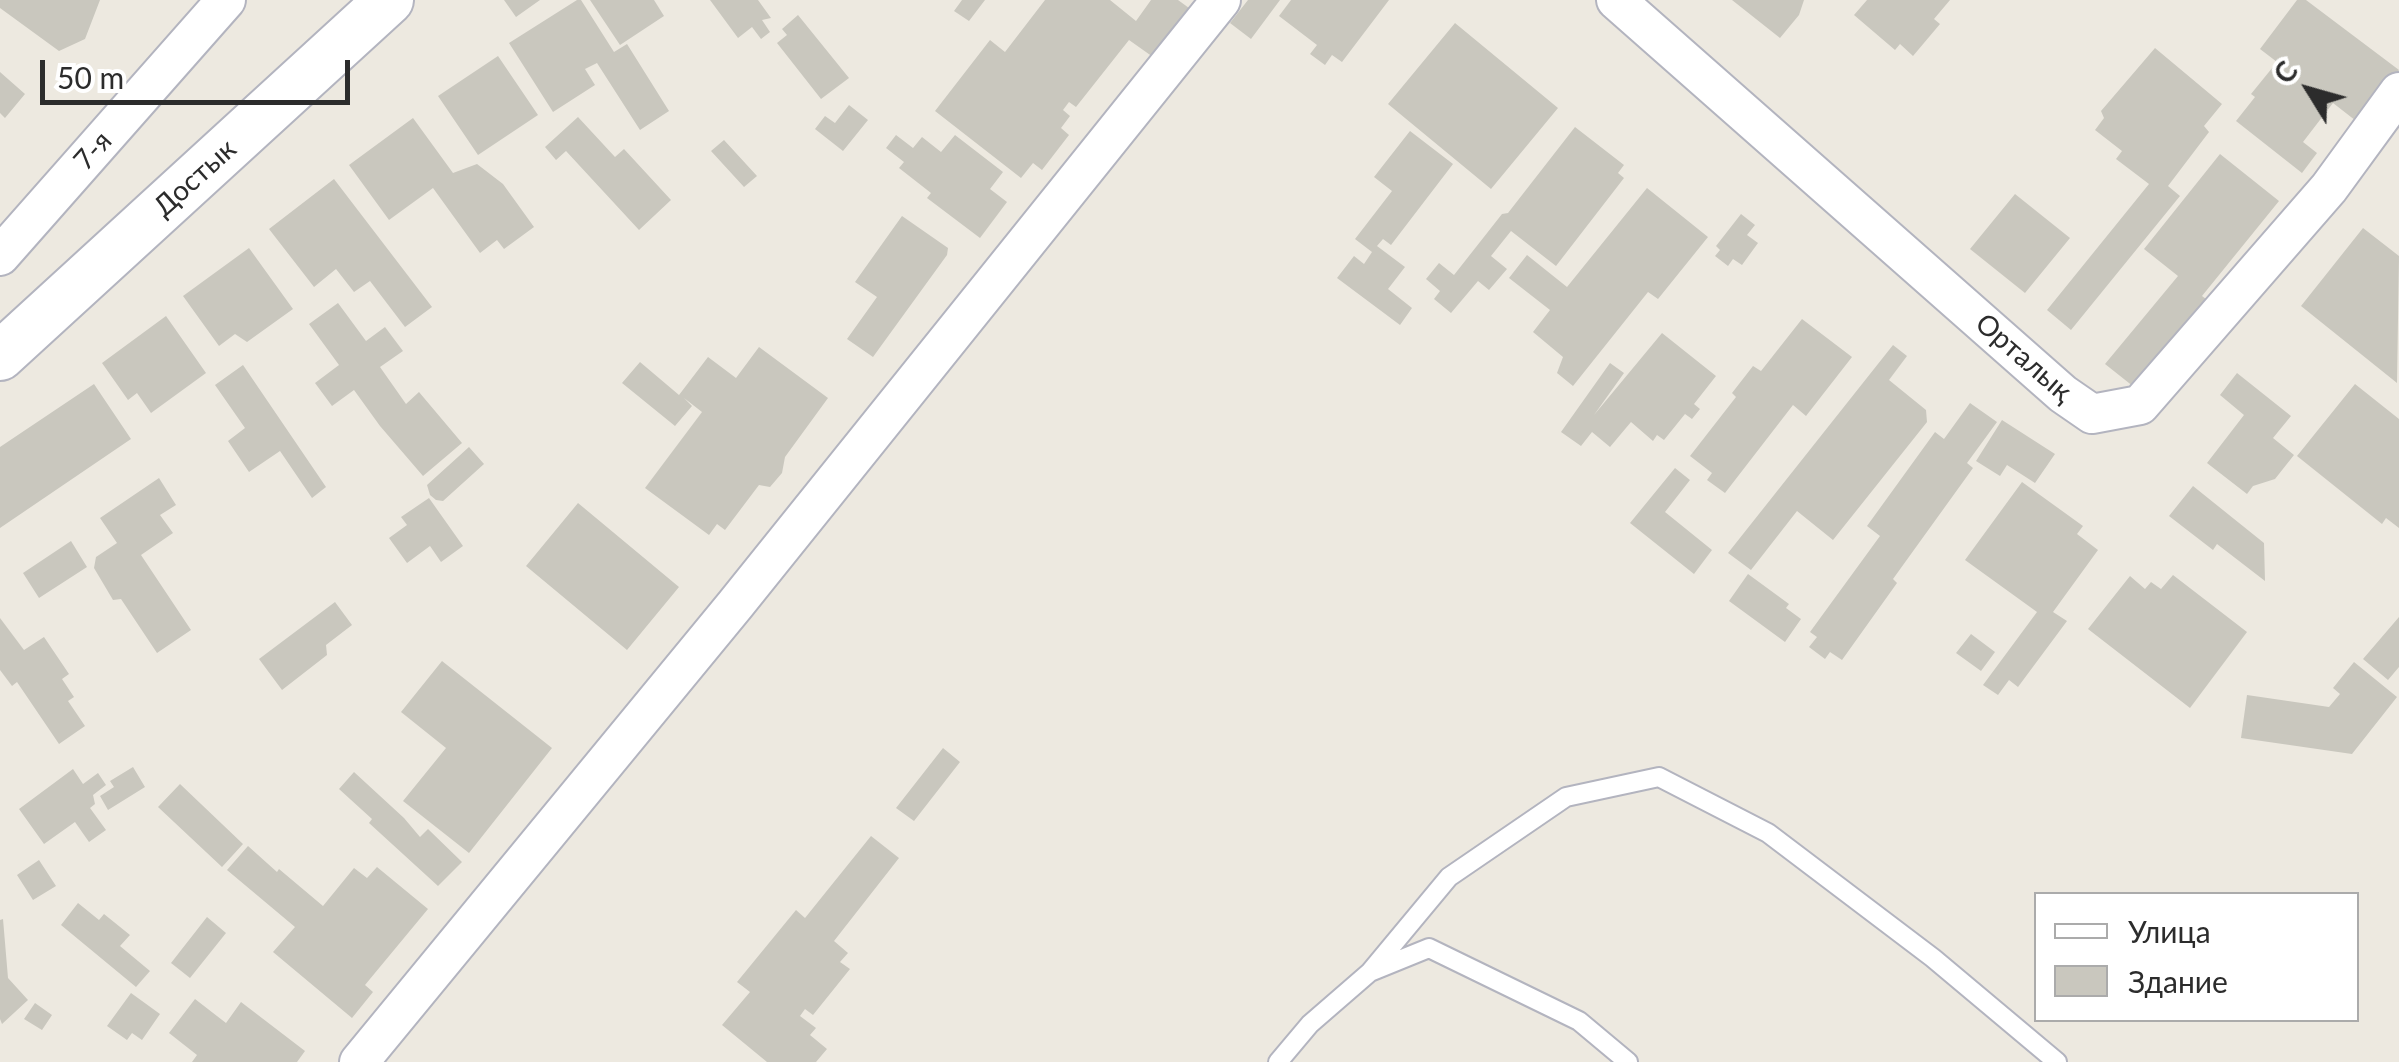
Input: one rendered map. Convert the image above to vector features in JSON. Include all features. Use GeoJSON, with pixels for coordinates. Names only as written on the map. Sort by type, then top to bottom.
{"type":"FeatureCollection","features":[{"type":"Feature","properties":{"kind":"street","name":"7-я"},"geometry":{"type":"LineString","coordinates":[[0,256],[226,0]]}},
{"type":"Feature","properties":{"kind":"street","name":"Достык"},"geometry":{"type":"LineString","coordinates":[[0,356],[389,0]]}},
{"type":"Feature","properties":{"kind":"street"},"geometry":{"type":"LineString","coordinates":[[359,1062],[747,590],[1221,0]]}},
{"type":"Feature","properties":{"kind":"street","name":"Орталық"},"geometry":{"type":"LineString","coordinates":[[1616,0],[2063,394],[2092,414],[2140,405],[2329,188],[2399,92]]}},
{"type":"Feature","properties":{"kind":"lane"},"geometry":{"type":"LineString","coordinates":[[1278,1062],[1310,1024],[1370,972],[1450,877],[1566,797],[1659,777],[1768,833],[1933,958],[2057,1062]]}},
{"type":"Feature","properties":{"kind":"lane"},"geometry":{"type":"LineString","coordinates":[[1370,972],[1428,948],[1580,1022],[1628,1062]]}},
{"type":"Feature","properties":{"kind":"building"},"geometry":{"type":"Polygon","coordinates":[[[0,0],[100,0],[85,39],[59,51],[0,8],[0,0]]]}},
{"type":"Feature","properties":{"kind":"building"},"geometry":{"type":"Polygon","coordinates":[[[504,0],[540,0],[516,17],[504,0]]]}},
{"type":"Feature","properties":{"kind":"building"},"geometry":{"type":"Polygon","coordinates":[[[581,0],[614,52],[627,44],[669,111],[640,130],[597,63],[585,69],[595,85],[553,112],[509,43],[581,0]]]}},
{"type":"Feature","properties":{"kind":"building"},"geometry":{"type":"Polygon","coordinates":[[[590,0],[654,0],[664,16],[620,45],[590,0]]]}},
{"type":"Feature","properties":{"kind":"building"},"geometry":{"type":"Polygon","coordinates":[[[710,0],[758,0],[771,18],[762,20],[770,32],[761,39],[752,27],[738,38],[710,0]]]}},
{"type":"Feature","properties":{"kind":"building"},"geometry":{"type":"Polygon","coordinates":[[[962,0],[985,0],[969,21],[954,11],[962,0]]]}},
{"type":"Feature","properties":{"kind":"building"},"geometry":{"type":"Polygon","coordinates":[[[1045,0],[1110,0],[1136,21],[1151,0],[1178,0],[1189,8],[1153,57],[1129,40],[1076,107],[1069,102],[1063,110],[1070,116],[1061,128],[1069,135],[1042,170],[1033,163],[1021,178],[935,111],[990,40],[1005,52],[1045,0]]]}},
{"type":"Feature","properties":{"kind":"building"},"geometry":{"type":"Polygon","coordinates":[[[1248,0],[1280,0],[1251,39],[1230,23],[1248,0]]]}},
{"type":"Feature","properties":{"kind":"building"},"geometry":{"type":"Polygon","coordinates":[[[1291,0],[1389,0],[1342,62],[1332,55],[1325,65],[1310,54],[1317,45],[1279,16],[1291,0]]]}},
{"type":"Feature","properties":{"kind":"building"},"geometry":{"type":"Polygon","coordinates":[[[1732,0],[1804,0],[1799,15],[1780,38],[1732,0]]]}},
{"type":"Feature","properties":{"kind":"building"},"geometry":{"type":"Polygon","coordinates":[[[1867,0],[1950,0],[1934,19],[1940,24],[1913,56],[1900,44],[1895,50],[1854,15],[1867,0]]]}},
{"type":"Feature","properties":{"kind":"building"},"geometry":{"type":"Polygon","coordinates":[[[2297,0],[2306,0],[2399,70],[2360,124],[2333,103],[2303,142],[2317,153],[2302,173],[2236,121],[2255,97],[2251,94],[2277,62],[2260,49],[2297,0]]]}},
{"type":"Feature","properties":{"kind":"building"},"geometry":{"type":"Polygon","coordinates":[[[798,15],[849,78],[821,99],[777,43],[787,35],[782,29],[798,15]]]}},
{"type":"Feature","properties":{"kind":"building"},"geometry":{"type":"Polygon","coordinates":[[[1455,23],[1558,108],[1491,189],[1388,104],[1455,23]]]}},
{"type":"Feature","properties":{"kind":"building"},"geometry":{"type":"Polygon","coordinates":[[[2155,48],[2222,104],[2204,126],[2209,132],[2168,186],[2180,196],[2071,330],[2047,310],[2149,184],[2116,159],[2122,151],[2095,130],[2104,118],[2101,111],[2155,48]]]}},
{"type":"Feature","properties":{"kind":"building"},"geometry":{"type":"Polygon","coordinates":[[[498,56],[538,115],[478,155],[438,96],[498,56]]]}},
{"type":"Feature","properties":{"kind":"building"},"geometry":{"type":"Polygon","coordinates":[[[0,72],[25,94],[5,118],[0,113],[0,72]]]}},
{"type":"Feature","properties":{"kind":"building"},"geometry":{"type":"Polygon","coordinates":[[[849,105],[868,120],[843,151],[815,129],[825,116],[835,123],[849,105]]]}},
{"type":"Feature","properties":{"kind":"building"},"geometry":{"type":"Polygon","coordinates":[[[578,117],[615,157],[624,149],[671,200],[639,230],[566,151],[556,160],[545,147],[578,117]]]}},
{"type":"Feature","properties":{"kind":"building"},"geometry":{"type":"Polygon","coordinates":[[[413,118],[453,173],[477,164],[503,184],[534,227],[504,249],[497,240],[480,253],[433,188],[389,220],[349,165],[413,118]]]}},
{"type":"Feature","properties":{"kind":"building"},"geometry":{"type":"Polygon","coordinates":[[[1575,127],[1624,165],[1618,173],[1624,178],[1556,266],[1511,231],[1491,256],[1507,269],[1489,290],[1478,281],[1451,313],[1434,299],[1440,291],[1426,279],[1439,263],[1454,275],[1575,127]]]}},
{"type":"Feature","properties":{"kind":"building"},"geometry":{"type":"Polygon","coordinates":[[[1410,131],[1453,164],[1391,245],[1383,239],[1377,246],[1405,267],[1388,289],[1412,308],[1400,325],[1337,278],[1354,256],[1364,264],[1372,252],[1355,239],[1392,191],[1374,177],[1410,131]]]}},
{"type":"Feature","properties":{"kind":"building"},"geometry":{"type":"Polygon","coordinates":[[[896,135],[913,148],[922,137],[941,152],[955,135],[1003,172],[990,189],[1007,202],[980,238],[927,198],[931,193],[899,168],[904,162],[886,148],[896,135]]]}},
{"type":"Feature","properties":{"kind":"building"},"geometry":{"type":"Polygon","coordinates":[[[724,140],[757,176],[744,187],[711,151],[724,140]]]}},
{"type":"Feature","properties":{"kind":"building"},"geometry":{"type":"Polygon","coordinates":[[[2220,154],[2279,201],[2134,387],[2105,364],[2178,276],[2144,249],[2220,154]]]}},
{"type":"Feature","properties":{"kind":"building"},"geometry":{"type":"Polygon","coordinates":[[[334,179],[432,307],[405,327],[370,281],[354,292],[336,269],[314,287],[269,229],[334,179]]]}},
{"type":"Feature","properties":{"kind":"building"},"geometry":{"type":"Polygon","coordinates":[[[1647,188],[1708,237],[1658,299],[1648,292],[1573,386],[1557,373],[1563,357],[1533,332],[1550,310],[1509,278],[1527,255],[1567,287],[1647,188]]]}},
{"type":"Feature","properties":{"kind":"building"},"geometry":{"type":"Polygon","coordinates":[[[2015,194],[2070,238],[2025,293],[1970,249],[2015,194]]]}},
{"type":"Feature","properties":{"kind":"building"},"geometry":{"type":"Polygon","coordinates":[[[1741,214],[1755,225],[1747,235],[1758,243],[1742,265],[1733,259],[1728,266],[1715,256],[1720,250],[1716,246],[1741,214]]]}},
{"type":"Feature","properties":{"kind":"building"},"geometry":{"type":"Polygon","coordinates":[[[902,216],[948,248],[947,255],[873,357],[847,339],[877,297],[855,282],[902,216]]]}},
{"type":"Feature","properties":{"kind":"building"},"geometry":{"type":"Polygon","coordinates":[[[2363,228],[2399,256],[2397,383],[2301,306],[2363,228]]]}},
{"type":"Feature","properties":{"kind":"building"},"geometry":{"type":"Polygon","coordinates":[[[249,248],[293,309],[247,342],[235,334],[219,346],[183,296],[249,248]]]}},
{"type":"Feature","properties":{"kind":"building"},"geometry":{"type":"Polygon","coordinates":[[[338,303],[366,341],[385,327],[403,351],[380,367],[406,404],[419,392],[462,443],[423,476],[354,390],[332,406],[315,383],[339,365],[309,324],[338,303]]]}},
{"type":"Feature","properties":{"kind":"building"},"geometry":{"type":"Polygon","coordinates":[[[166,316],[206,373],[151,413],[137,393],[128,400],[102,363],[166,316]]]}},
{"type":"Feature","properties":{"kind":"building"},"geometry":{"type":"Polygon","coordinates":[[[1802,319],[1852,357],[1806,416],[1793,405],[1725,493],[1707,480],[1712,473],[1690,456],[1736,397],[1732,393],[1753,366],[1761,371],[1802,319]]]}},
{"type":"Feature","properties":{"kind":"building"},"geometry":{"type":"Polygon","coordinates":[[[1662,333],[1716,376],[1694,404],[1700,409],[1692,419],[1685,414],[1664,440],[1657,435],[1653,441],[1631,422],[1610,447],[1592,432],[1581,446],[1561,432],[1610,363],[1624,373],[1594,415],[1662,333]]]}},
{"type":"Feature","properties":{"kind":"building"},"geometry":{"type":"Polygon","coordinates":[[[1893,345],[1907,356],[1889,380],[1926,410],[1927,422],[1833,540],[1797,511],[1751,570],[1728,553],[1893,345]]]}},
{"type":"Feature","properties":{"kind":"building"},"geometry":{"type":"Polygon","coordinates":[[[759,347],[828,398],[785,457],[782,473],[770,487],[759,485],[725,530],[717,524],[709,535],[645,488],[702,412],[684,398],[692,406],[675,426],[622,383],[640,362],[679,395],[708,357],[736,378],[759,347]]]}},
{"type":"Feature","properties":{"kind":"building"},"geometry":{"type":"Polygon","coordinates":[[[243,365],[326,487],[312,498],[280,451],[249,472],[228,441],[245,428],[215,385],[243,365]]]}},
{"type":"Feature","properties":{"kind":"building"},"geometry":{"type":"Polygon","coordinates":[[[2237,373],[2291,416],[2273,438],[2294,455],[2275,479],[2253,486],[2247,494],[2207,463],[2244,415],[2220,395],[2237,373]]]}},
{"type":"Feature","properties":{"kind":"building"},"geometry":{"type":"Polygon","coordinates":[[[94,384],[131,439],[0,528],[0,447],[94,384]]]}},
{"type":"Feature","properties":{"kind":"building"},"geometry":{"type":"Polygon","coordinates":[[[2355,384],[2399,419],[2399,528],[2386,518],[2382,524],[2297,456],[2355,384]]]}},
{"type":"Feature","properties":{"kind":"building"},"geometry":{"type":"Polygon","coordinates":[[[1970,403],[1997,422],[1967,463],[1973,468],[1893,579],[1897,583],[1842,660],[1830,652],[1825,659],[1809,647],[1817,637],[1810,632],[1880,536],[1867,526],[1935,432],[1944,439],[1970,403]]]}},
{"type":"Feature","properties":{"kind":"building"},"geometry":{"type":"Polygon","coordinates":[[[2002,420],[2055,454],[2035,483],[2007,465],[2000,476],[1976,461],[2002,420]]]}},
{"type":"Feature","properties":{"kind":"building"},"geometry":{"type":"Polygon","coordinates":[[[469,447],[484,464],[443,501],[436,500],[427,485],[469,447]]]}},
{"type":"Feature","properties":{"kind":"building"},"geometry":{"type":"Polygon","coordinates":[[[1675,468],[1690,480],[1665,512],[1712,550],[1694,574],[1630,523],[1675,468]]]}},
{"type":"Feature","properties":{"kind":"building"},"geometry":{"type":"Polygon","coordinates":[[[159,478],[176,505],[160,515],[173,533],[141,555],[191,630],[157,653],[121,599],[113,600],[94,568],[96,557],[117,543],[100,518],[159,478]]]}},
{"type":"Feature","properties":{"kind":"building"},"geometry":{"type":"Polygon","coordinates":[[[2022,482],[2083,526],[2077,534],[2098,550],[2053,612],[2067,621],[2018,687],[2009,680],[1998,695],[1983,685],[2037,612],[1965,560],[2022,482]]]}},
{"type":"Feature","properties":{"kind":"building"},"geometry":{"type":"Polygon","coordinates":[[[2193,486],[2264,543],[2265,581],[2217,544],[2213,550],[2169,516],[2193,486]]]}},
{"type":"Feature","properties":{"kind":"building"},"geometry":{"type":"Polygon","coordinates":[[[429,498],[463,546],[441,562],[430,546],[407,563],[389,538],[407,525],[401,517],[429,498]]]}},
{"type":"Feature","properties":{"kind":"building"},"geometry":{"type":"Polygon","coordinates":[[[578,503],[679,587],[627,650],[526,566],[578,503]]]}},
{"type":"Feature","properties":{"kind":"building"},"geometry":{"type":"Polygon","coordinates":[[[71,541],[87,567],[39,598],[23,573],[71,541]]]}},
{"type":"Feature","properties":{"kind":"building"},"geometry":{"type":"Polygon","coordinates":[[[1748,574],[1789,604],[1786,608],[1801,619],[1785,642],[1729,601],[1748,574]]]}},
{"type":"Feature","properties":{"kind":"building"},"geometry":{"type":"Polygon","coordinates":[[[2173,575],[2247,632],[2190,708],[2088,629],[2130,576],[2145,589],[2151,582],[2161,589],[2173,575]]]}},
{"type":"Feature","properties":{"kind":"building"},"geometry":{"type":"Polygon","coordinates":[[[335,602],[352,625],[326,645],[327,655],[282,690],[259,659],[335,602]]]}},
{"type":"Feature","properties":{"kind":"building"},"geometry":{"type":"Polygon","coordinates":[[[2399,617],[2399,667],[2388,680],[2363,659],[2399,617]]]}},
{"type":"Feature","properties":{"kind":"building"},"geometry":{"type":"Polygon","coordinates":[[[0,618],[24,650],[44,637],[69,674],[62,679],[74,697],[68,701],[85,726],[59,744],[17,682],[12,686],[0,670],[0,618]]]}},
{"type":"Feature","properties":{"kind":"building"},"geometry":{"type":"Polygon","coordinates":[[[1971,634],[1995,652],[1981,671],[1956,653],[1971,634]]]}},
{"type":"Feature","properties":{"kind":"building"},"geometry":{"type":"Polygon","coordinates":[[[442,661],[552,748],[469,853],[403,801],[446,748],[401,712],[442,661]]]}},
{"type":"Feature","properties":{"kind":"building"},"geometry":{"type":"Polygon","coordinates":[[[2354,662],[2397,697],[2352,754],[2241,738],[2247,695],[2329,707],[2340,694],[2333,688],[2354,662]]]}},
{"type":"Feature","properties":{"kind":"building"},"geometry":{"type":"Polygon","coordinates":[[[943,748],[960,762],[914,821],[896,808],[943,748]]]}},
{"type":"Feature","properties":{"kind":"building"},"geometry":{"type":"Polygon","coordinates":[[[133,767],[145,787],[108,810],[100,796],[114,787],[110,781],[133,767]]]}},
{"type":"Feature","properties":{"kind":"building"},"geometry":{"type":"Polygon","coordinates":[[[73,769],[83,784],[98,773],[106,785],[93,795],[95,804],[90,808],[106,830],[89,842],[75,822],[44,844],[19,809],[73,769]]]}},
{"type":"Feature","properties":{"kind":"building"},"geometry":{"type":"Polygon","coordinates":[[[354,772],[420,837],[428,829],[462,862],[438,886],[369,823],[372,819],[339,789],[354,772]]]}},
{"type":"Feature","properties":{"kind":"building"},"geometry":{"type":"Polygon","coordinates":[[[180,784],[243,844],[222,867],[158,807],[180,784]]]}},
{"type":"Feature","properties":{"kind":"building"},"geometry":{"type":"Polygon","coordinates":[[[871,836],[899,858],[834,941],[848,953],[840,962],[850,969],[813,1015],[805,1009],[800,1016],[816,1028],[810,1035],[827,1049],[816,1062],[767,1062],[722,1025],[750,992],[737,982],[796,910],[805,918],[871,836]]]}},
{"type":"Feature","properties":{"kind":"building"},"geometry":{"type":"Polygon","coordinates":[[[248,846],[323,906],[354,868],[367,878],[377,867],[428,909],[365,985],[373,992],[352,1018],[273,952],[295,927],[227,870],[248,846]]]}},
{"type":"Feature","properties":{"kind":"building"},"geometry":{"type":"Polygon","coordinates":[[[39,860],[56,886],[33,900],[17,875],[39,860]]]}},
{"type":"Feature","properties":{"kind":"building"},"geometry":{"type":"Polygon","coordinates":[[[78,903],[99,920],[104,914],[130,935],[120,946],[150,971],[136,987],[61,925],[78,903]]]}},
{"type":"Feature","properties":{"kind":"building"},"geometry":{"type":"Polygon","coordinates":[[[207,917],[226,933],[190,978],[171,963],[207,917]]]}},
{"type":"Feature","properties":{"kind":"building"},"geometry":{"type":"Polygon","coordinates":[[[3,919],[8,978],[28,1000],[2,1024],[0,920],[3,919]]]}},
{"type":"Feature","properties":{"kind":"building"},"geometry":{"type":"Polygon","coordinates":[[[131,993],[160,1014],[142,1040],[132,1033],[127,1040],[107,1026],[131,993]]]}},
{"type":"Feature","properties":{"kind":"building"},"geometry":{"type":"Polygon","coordinates":[[[195,999],[226,1023],[241,1002],[305,1051],[297,1062],[192,1062],[197,1055],[169,1033],[195,999]]]}},
{"type":"Feature","properties":{"kind":"building"},"geometry":{"type":"Polygon","coordinates":[[[35,1003],[52,1015],[42,1030],[24,1019],[35,1003]]]}}]}
